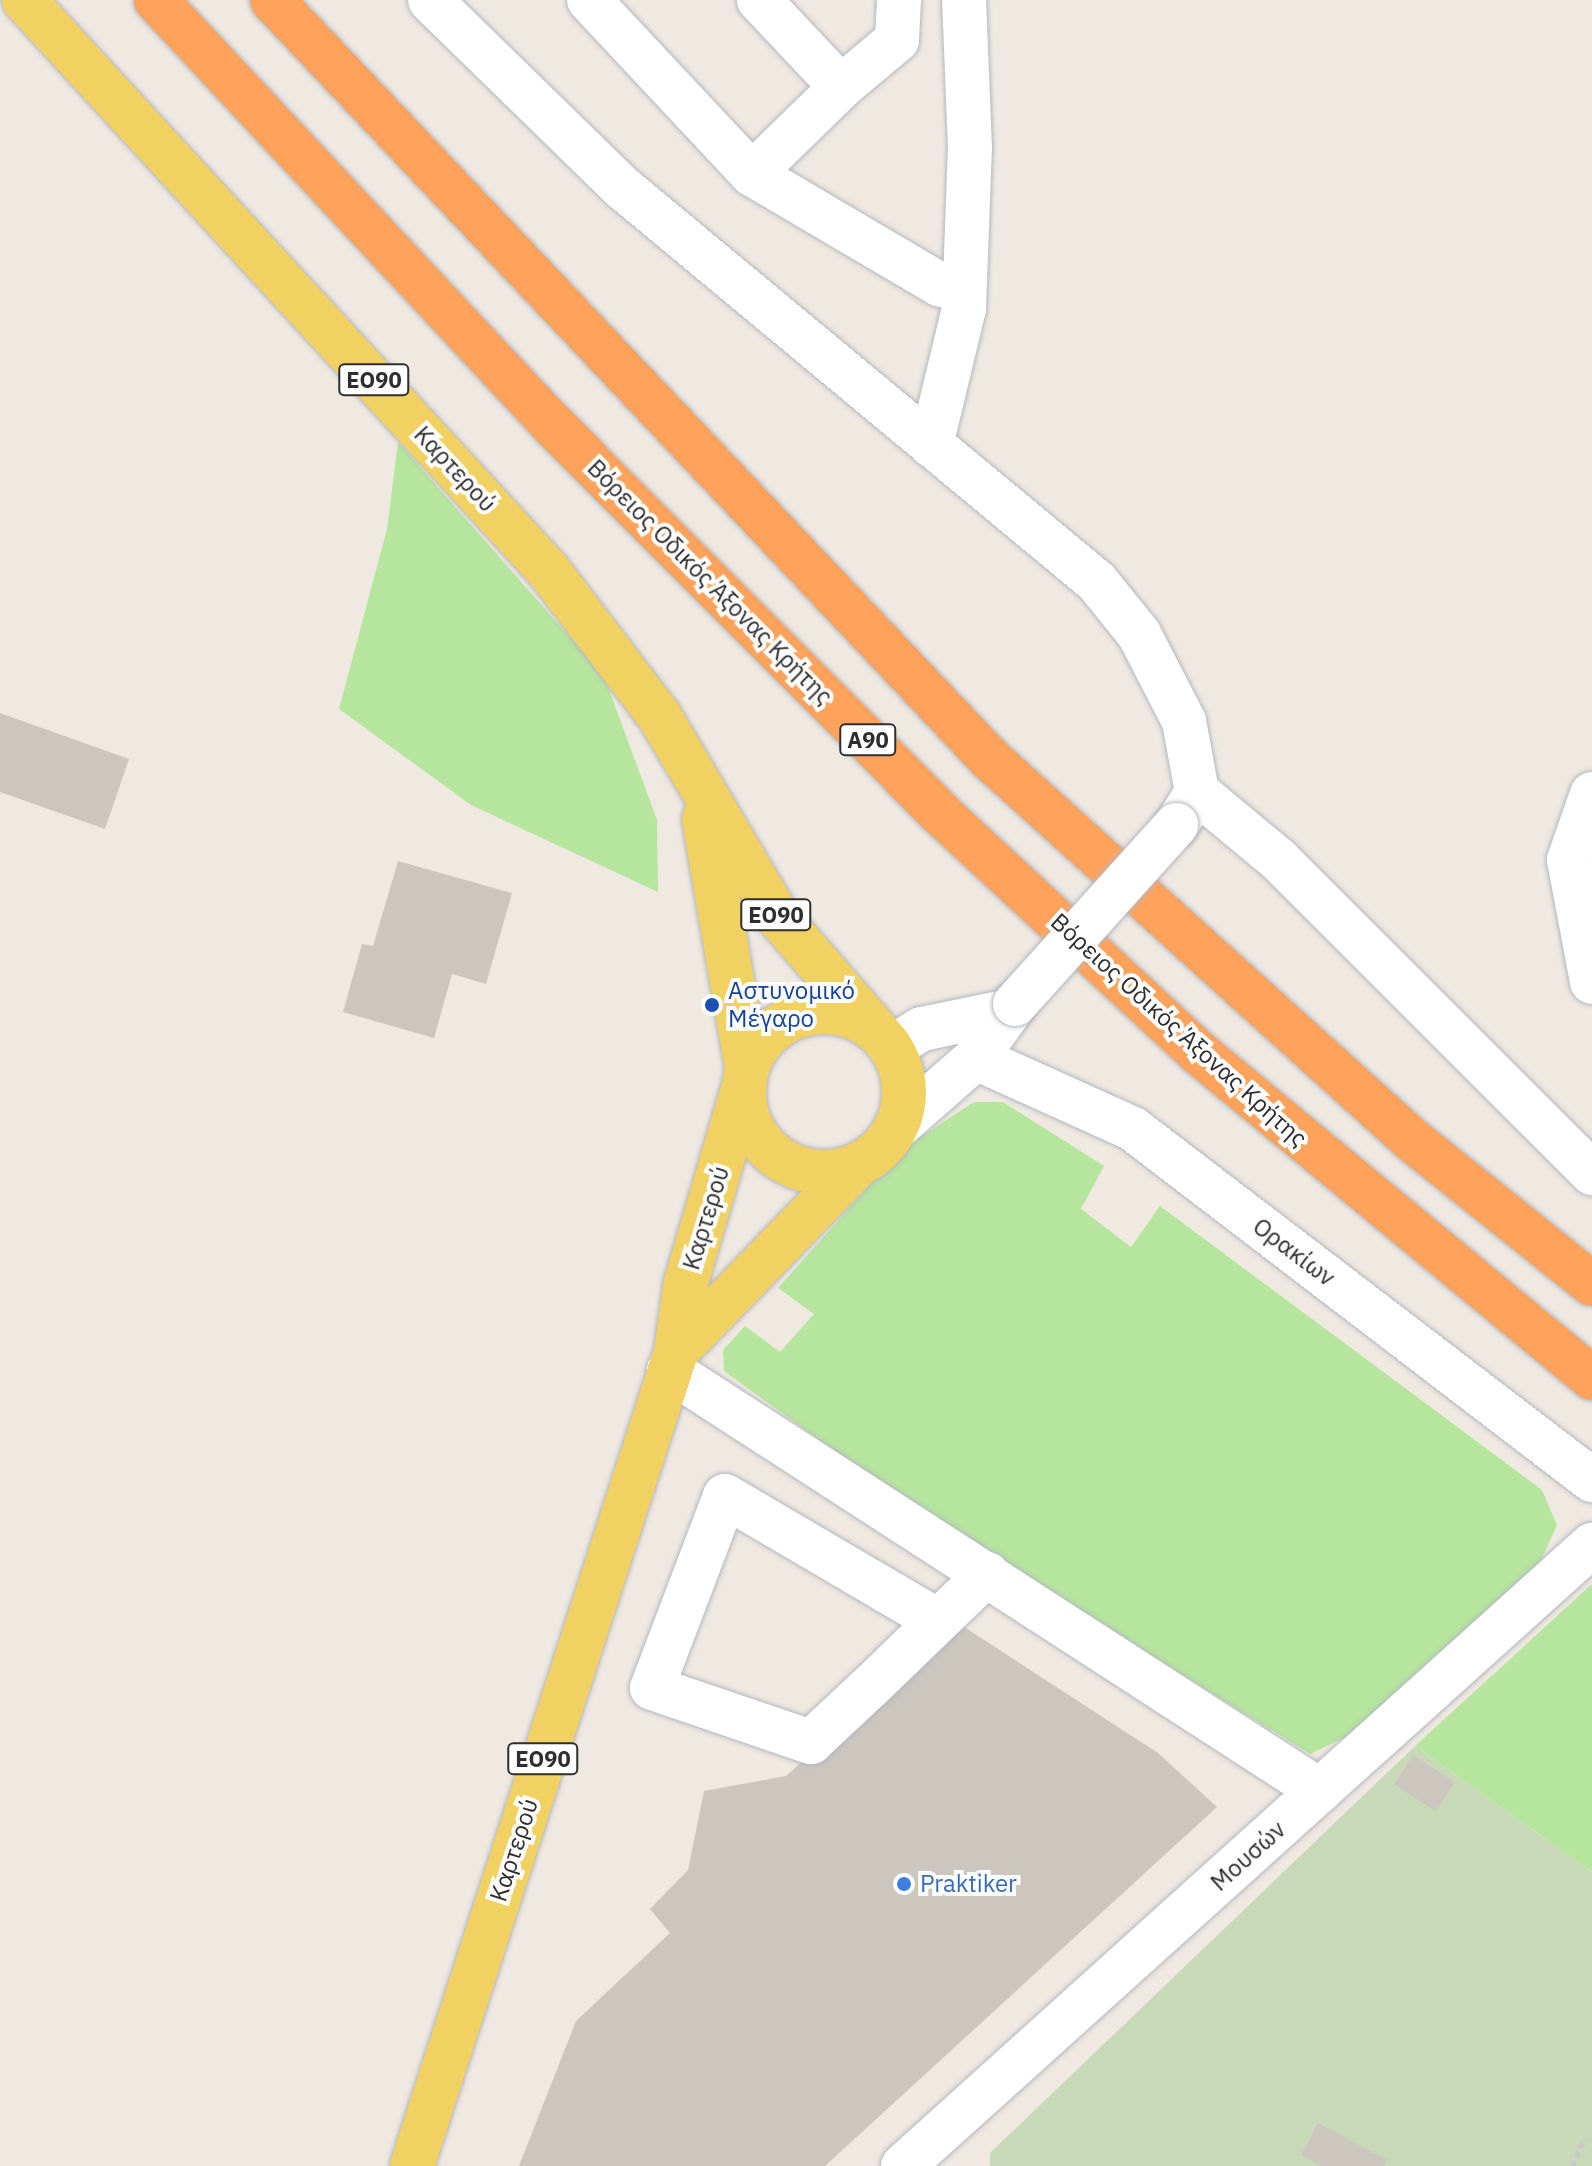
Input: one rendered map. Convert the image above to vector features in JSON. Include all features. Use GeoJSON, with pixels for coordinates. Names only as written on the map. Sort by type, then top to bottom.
{"type":"FeatureCollection","features":[{"type":"Feature","properties":{"kind":"highway","name":"Βόρειος Οδικός Άξονας Κρήτης"},"geometry":{"type":"LineString","coordinates":[[156,0],[549,421],[940,813],[1199,1053],[1592,1378]]}},
{"type":"Feature","properties":{"kind":"highway"},"geometry":{"type":"LineString","coordinates":[[272,0],[989,758],[1411,1139],[1592,1284]]}},
{"type":"Feature","properties":{"kind":"main road","name":"Καρτερού"},"geometry":{"type":"LineString","coordinates":[[24,0],[548,570],[660,717],[698,781],[726,839],[785,927],[885,1040]]}},
{"type":"Feature","properties":{"kind":"main road","name":"Καρτερού"},"geometry":{"type":"LineString","coordinates":[[412,2166],[673,1361],[685,1286],[746,1077],[698,781]]}},
{"type":"Feature","properties":{"kind":"main road","name":"ΕΟ90"},"geometry":{"type":"LineString","coordinates":[[803,1014],[843,1014],[885,1040],[904,1087],[896,1128],[859,1164],[818,1172],[779,1158],[752,1127],[746,1077],[768,1034],[803,1014]]}},
{"type":"Feature","properties":{"kind":"main road","name":"Καρτερού"},"geometry":{"type":"LineString","coordinates":[[673,1361],[859,1164]]}},
{"type":"Feature","properties":{"kind":"street"},"geometry":{"type":"LineString","coordinates":[[430,0],[624,189],[931,445],[1057,543],[1121,610],[1173,689],[1187,808],[1012,1007],[976,1058],[896,1128]]}},
{"type":"Feature","properties":{"kind":"street"},"geometry":{"type":"LineString","coordinates":[[589,0],[752,174],[939,284],[964,291]]}},
{"type":"Feature","properties":{"kind":"street"},"geometry":{"type":"LineString","coordinates":[[759,0],[841,87]]}},
{"type":"Feature","properties":{"kind":"street"},"geometry":{"type":"LineString","coordinates":[[752,174],[841,87],[897,40],[899,0]]}},
{"type":"Feature","properties":{"kind":"street"},"geometry":{"type":"LineString","coordinates":[[931,445],[964,291],[970,148],[964,0]]}},
{"type":"Feature","properties":{"kind":"street"},"geometry":{"type":"LineString","coordinates":[[1592,794],[1569,860],[1592,982]]}},
{"type":"Feature","properties":{"kind":"street"},"geometry":{"type":"LineString","coordinates":[[1187,808],[1279,860],[1592,1173]]}},
{"type":"Feature","properties":{"kind":"street"},"geometry":{"type":"LineString","coordinates":[[885,1040],[1012,1007]]}},
{"type":"Feature","properties":{"kind":"street","name":"Ορακίων"},"geometry":{"type":"LineString","coordinates":[[976,1058],[1133,1129],[1592,1480]]}},
{"type":"Feature","properties":{"kind":"street"},"geometry":{"type":"LineString","coordinates":[[673,1361],[987,1574],[1320,1791]]}},
{"type":"Feature","properties":{"kind":"street"},"geometry":{"type":"LineString","coordinates":[[938,1621],[725,1496],[652,1688],[811,1742],[938,1621],[987,1574]]}},
{"type":"Feature","properties":{"kind":"street","name":"Μουσών"},"geometry":{"type":"LineString","coordinates":[[903,2166],[1592,1545]]}},
{"type":"Feature","properties":{"kind":"path"},"geometry":{"type":"LineString","coordinates":[[1572,2166],[1585,2138]]}},
{"type":"Feature","properties":{"kind":"green space"},"geometry":{"type":"Polygon","coordinates":[[[398,442],[604,676],[657,820],[658,892],[471,805],[339,709],[387,529],[398,442]]]}},
{"type":"Feature","properties":{"kind":"green space"},"geometry":{"type":"Polygon","coordinates":[[[974,1102],[1003,1102],[1104,1166],[1081,1209],[1131,1247],[1160,1206],[1542,1490],[1557,1525],[1538,1567],[1350,1735],[1310,1754],[913,1508],[724,1371],[723,1350],[745,1326],[780,1352],[814,1314],[778,1288],[902,1149],[974,1102]]]}},
{"type":"Feature","properties":{"kind":"green space"},"geometry":{"type":"Polygon","coordinates":[[[1592,1584],[1592,1872],[1415,1746],[1592,1584]]]}},
{"type":"Feature","properties":{"kind":"green space"},"geometry":{"type":"Polygon","coordinates":[[[1415,1746],[1592,1872],[1592,2166],[990,2166],[990,2153],[1415,1746]]]}},
{"type":"Feature","properties":{"kind":"building"},"geometry":{"type":"Polygon","coordinates":[[[0,713],[129,759],[105,829],[0,792],[0,713]]]}},
{"type":"Feature","properties":{"kind":"building"},"geometry":{"type":"Polygon","coordinates":[[[398,861],[512,893],[486,984],[452,974],[434,1038],[343,1012],[362,944],[373,946],[398,861]]]}},
{"type":"Feature","properties":{"kind":"building","name":"Praktiker"},"geometry":{"type":"Polygon","coordinates":[[[958,1623],[1158,1753],[1217,1807],[825,2166],[519,2166],[576,2021],[670,1933],[650,1909],[688,1870],[704,1791],[786,1776],[958,1623]]]}},
{"type":"Feature","properties":{"kind":"building"},"geometry":{"type":"Polygon","coordinates":[[[1413,1755],[1455,1782],[1436,1812],[1394,1784],[1413,1755]]]}},
{"type":"Feature","properties":{"kind":"building"},"geometry":{"type":"Polygon","coordinates":[[[1318,2123],[1387,2160],[1383,2166],[1322,2166],[1301,2155],[1318,2123]]]}},
{"type":"Feature","properties":{"kind":"place","name":"Αστυνομικό Μέγαρο"},"geometry":{"type":"Point","coordinates":[712,1005]}},
{"type":"Feature","properties":{"kind":"place","name":"Praktiker"},"geometry":{"type":"Point","coordinates":[904,1884]}}]}
